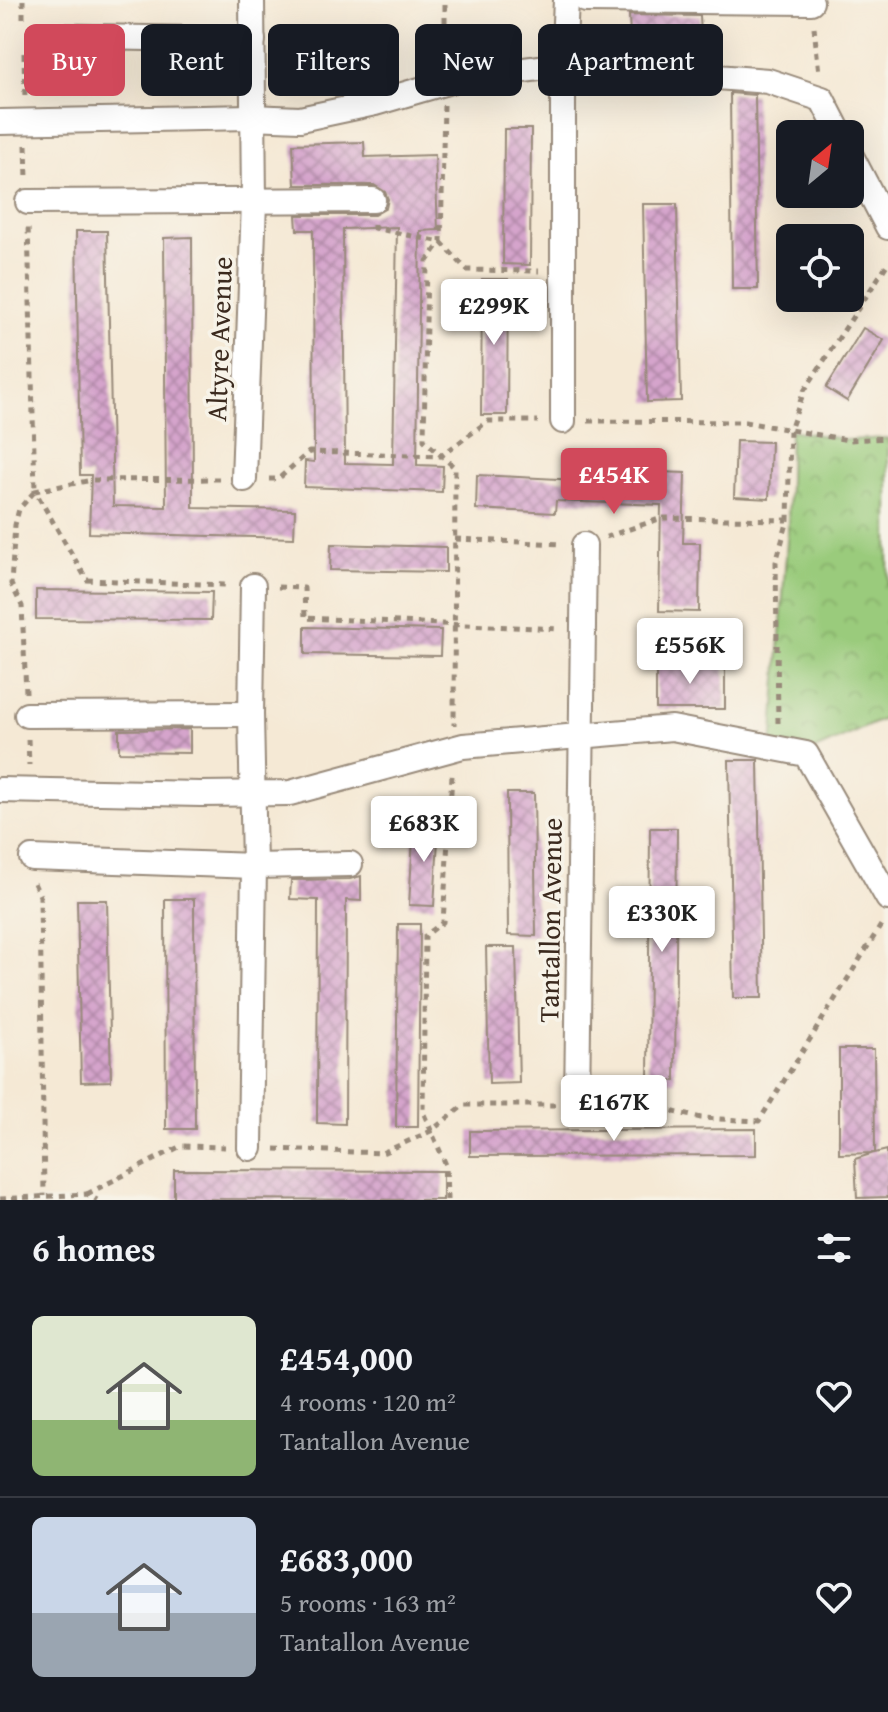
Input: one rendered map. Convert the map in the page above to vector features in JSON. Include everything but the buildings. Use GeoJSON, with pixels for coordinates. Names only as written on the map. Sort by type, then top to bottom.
{"type":"FeatureCollection","features":[{"type":"Feature","properties":{"kind":"street","name":"Altyre Avenue"},"geometry":{"type":"LineString","coordinates":[[244,479],[254,202],[252,0]]}},
{"type":"Feature","properties":{"kind":"street"},"geometry":{"type":"LineString","coordinates":[[565,24],[566,0]]}},
{"type":"Feature","properties":{"kind":"street"},"geometry":{"type":"LineString","coordinates":[[586,0],[811,2]]}},
{"type":"Feature","properties":{"kind":"street"},"geometry":{"type":"LineString","coordinates":[[125,38],[253,40]]}},
{"type":"Feature","properties":{"kind":"street"},"geometry":{"type":"LineString","coordinates":[[723,77],[768,81],[822,99],[833,120]]}},
{"type":"Feature","properties":{"kind":"street"},"geometry":{"type":"LineString","coordinates":[[0,122],[251,117],[300,119],[415,92]]}},
{"type":"Feature","properties":{"kind":"street"},"geometry":{"type":"LineString","coordinates":[[563,96],[563,421]]}},
{"type":"Feature","properties":{"kind":"street"},"geometry":{"type":"LineString","coordinates":[[864,181],[888,227]]}},
{"type":"Feature","properties":{"kind":"street"},"geometry":{"type":"LineString","coordinates":[[28,202],[373,200]]}},
{"type":"Feature","properties":{"kind":"street","name":"Tantallon Avenue"},"geometry":{"type":"LineString","coordinates":[[577,1105],[584,545]]}},
{"type":"Feature","properties":{"kind":"street"},"geometry":{"type":"LineString","coordinates":[[250,1148],[254,866],[251,793],[253,586]]}},
{"type":"Feature","properties":{"kind":"street"},"geometry":{"type":"LineString","coordinates":[[27,715],[251,714]]}},
{"type":"Feature","properties":{"kind":"street"},"geometry":{"type":"LineString","coordinates":[[0,790],[290,793],[454,748],[672,728],[806,754],[888,898]]}},
{"type":"Feature","properties":{"kind":"street"},"geometry":{"type":"LineString","coordinates":[[32,858],[254,866],[350,864]]}},
{"type":"Feature","properties":{"kind":"path"},"geometry":{"type":"LineString","coordinates":[[23,0],[27,24]]}},
{"type":"Feature","properties":{"kind":"path"},"geometry":{"type":"LineString","coordinates":[[445,0],[445,24]]}},
{"type":"Feature","properties":{"kind":"path"},"geometry":{"type":"LineString","coordinates":[[811,2],[822,99]]}},
{"type":"Feature","properties":{"kind":"path"},"geometry":{"type":"LineString","coordinates":[[27,96],[35,491],[87,580],[304,588],[305,618],[583,629]]}},
{"type":"Feature","properties":{"kind":"path"},"geometry":{"type":"LineString","coordinates":[[445,96],[441,242],[427,261],[424,440],[455,468],[454,748],[443,922],[425,936],[423,1112],[446,1165],[447,1200]]}},
{"type":"Feature","properties":{"kind":"path"},"geometry":{"type":"LineString","coordinates":[[373,200],[374,228],[441,242],[467,270],[563,271]]}},
{"type":"Feature","properties":{"kind":"path"},"geometry":{"type":"LineString","coordinates":[[778,748],[776,562],[788,520],[790,430],[804,391],[888,263]]}},
{"type":"Feature","properties":{"kind":"path"},"geometry":{"type":"LineString","coordinates":[[29,790],[22,606],[11,584],[19,509],[35,491],[92,480],[278,479],[309,452],[441,456],[488,421],[745,422],[848,440],[888,438]]}},
{"type":"Feature","properties":{"kind":"path"},"geometry":{"type":"LineString","coordinates":[[455,539],[584,545],[662,518],[788,520]]}},
{"type":"Feature","properties":{"kind":"path"},"geometry":{"type":"LineString","coordinates":[[32,858],[33,881],[40,896],[44,1196]]}},
{"type":"Feature","properties":{"kind":"path"},"geometry":{"type":"LineString","coordinates":[[0,1199],[87,1194],[181,1146],[382,1153],[431,1131],[464,1105],[643,1105],[701,1118],[759,1121],[888,915]]}},
{"type":"Feature","properties":{"kind":"path"},"geometry":{"type":"LineString","coordinates":[[87,1194],[97,1200]]}},
{"type":"Feature","properties":{"kind":"green space"},"geometry":{"type":"Polygon","coordinates":[[[790,430],[848,440],[888,438],[888,717],[806,754],[772,747],[788,527],[790,430]]]}}]}
